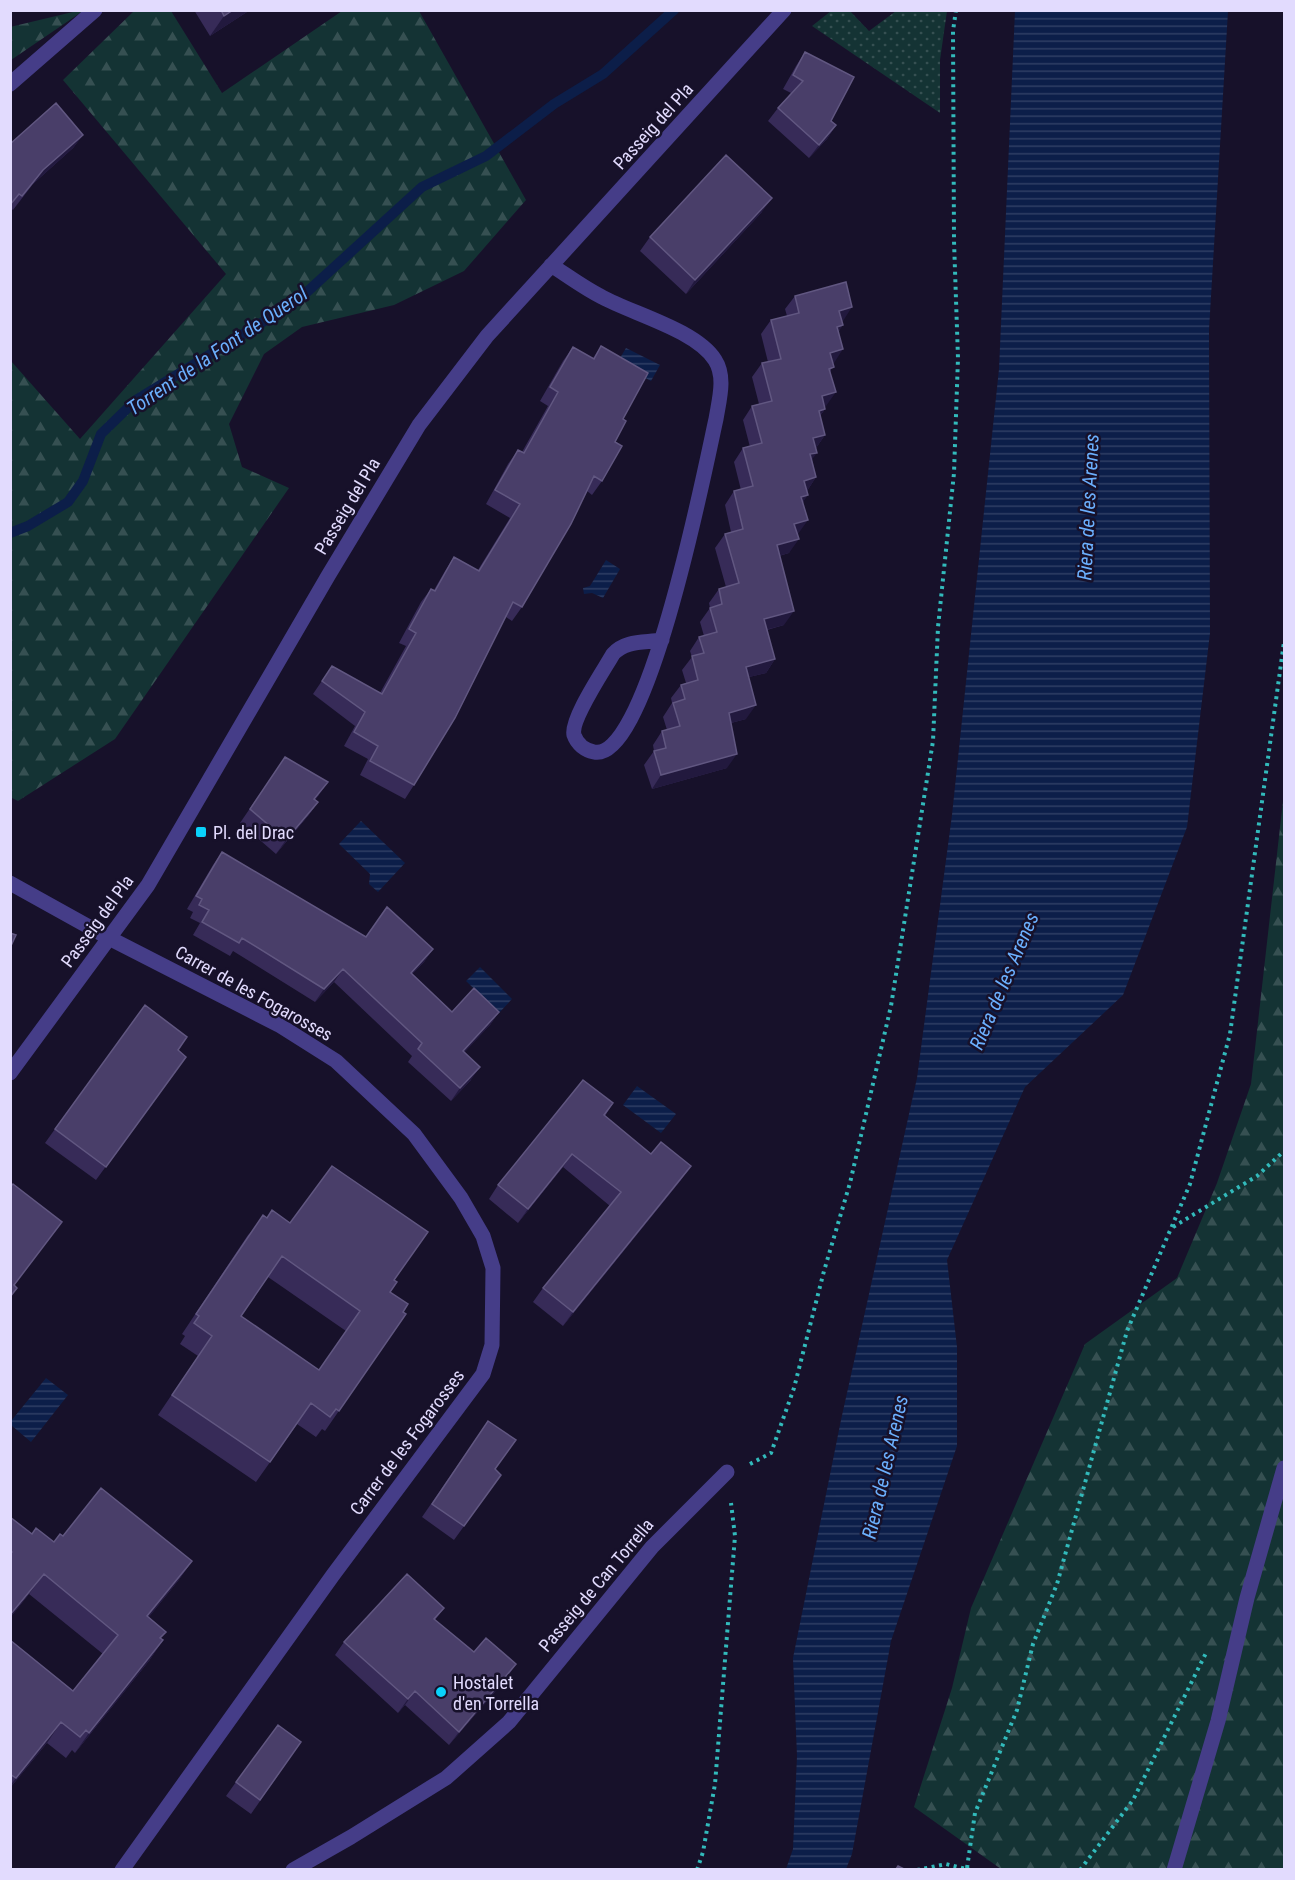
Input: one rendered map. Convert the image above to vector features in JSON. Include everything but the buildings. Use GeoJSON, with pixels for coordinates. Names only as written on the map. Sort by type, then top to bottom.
{"type":"FeatureCollection","features":[{"type":"Feature","properties":{"kind":"street"},"geometry":{"type":"LineString","coordinates":[[10,84],[95,10]]}},
{"type":"Feature","properties":{"kind":"street","name":"Passeig del Pla"},"geometry":{"type":"LineString","coordinates":[[10,1073],[148,885],[327,576],[419,425],[487,336],[784,10]]}},
{"type":"Feature","properties":{"kind":"street"},"geometry":{"type":"LineString","coordinates":[[551,265],[601,297],[694,340],[716,361],[721,384],[676,598],[662,640],[625,729],[614,744],[605,751],[597,753],[584,748],[575,740],[574,725],[613,654],[621,646],[630,643],[662,640]]}},
{"type":"Feature","properties":{"kind":"street","name":"Carrer de les Fogarosses"},"geometry":{"type":"LineString","coordinates":[[10,883],[109,938],[279,1025],[336,1061],[399,1118],[434,1160],[461,1198],[483,1236],[494,1268],[492,1345],[483,1374],[333,1575],[122,1869]]}},
{"type":"Feature","properties":{"kind":"street"},"geometry":{"type":"LineString","coordinates":[[1174,1869],[1218,1721],[1247,1598],[1284,1468]]}},
{"type":"Feature","properties":{"kind":"street","name":"Passeig de Can Torrella"},"geometry":{"type":"LineString","coordinates":[[293,1869],[351,1837],[446,1778],[509,1722],[652,1547],[727,1472]]}},
{"type":"Feature","properties":{"kind":"path"},"geometry":{"type":"LineString","coordinates":[[697,1869],[703,1852],[715,1784],[735,1536],[727,1472],[771,1453],[794,1388],[850,1183],[891,1006],[912,886],[933,741],[938,627],[954,473],[958,358],[954,241],[953,31],[956,10]]}},
{"type":"Feature","properties":{"kind":"path"},"geometry":{"type":"LineString","coordinates":[[916,1869],[946,1864],[968,1869],[975,1814],[1017,1710],[1033,1644],[1057,1584],[1127,1331],[1190,1185],[1230,1035],[1284,642]]}},
{"type":"Feature","properties":{"kind":"path"},"geometry":{"type":"LineString","coordinates":[[1173,1227],[1257,1176],[1284,1151]]}},
{"type":"Feature","properties":{"kind":"path"},"geometry":{"type":"LineString","coordinates":[[1080,1869],[1132,1800],[1210,1643]]}},
{"type":"Feature","properties":{"kind":"green space"},"geometry":{"type":"Polygon","coordinates":[[[83,11],[11,60],[10,27],[83,11]]]}},
{"type":"Feature","properties":{"kind":"green space"},"geometry":{"type":"Polygon","coordinates":[[[134,11],[171,11],[222,93],[342,11],[419,11],[526,200],[464,271],[394,305],[302,327],[264,354],[229,424],[242,467],[289,488],[115,739],[18,801],[10,797],[11,361],[80,439],[226,274],[63,80],[134,11]]]}},
{"type":"Feature","properties":{"kind":"green space"},"geometry":{"type":"Polygon","coordinates":[[[831,11],[850,11],[869,31],[896,11],[947,11],[940,60],[940,113],[812,26],[831,11]]]}},
{"type":"Feature","properties":{"kind":"green space"},"geometry":{"type":"Polygon","coordinates":[[[1284,792],[1284,1869],[1001,1869],[914,1807],[952,1688],[971,1608],[1085,1344],[1177,1278],[1217,1183],[1251,1084],[1284,792]]]}},
{"type":"Feature","properties":{"kind":"water","name":"Riera de les Arenes"},"geometry":{"type":"Polygon","coordinates":[[[1015,11],[1228,11],[1209,330],[1210,633],[1187,827],[1123,995],[1025,1087],[947,1260],[957,1347],[957,1446],[891,1641],[852,1854],[846,1869],[786,1869],[793,1849],[797,1756],[793,1658],[841,1420],[917,1078],[952,815],[999,369],[1015,11]]]}},
{"type":"Feature","properties":{"kind":"water"},"geometry":{"type":"Polygon","coordinates":[[[626,348],[660,365],[651,381],[617,363],[626,348]]]}},
{"type":"Feature","properties":{"kind":"water"},"geometry":{"type":"Polygon","coordinates":[[[606,560],[620,569],[603,598],[592,593],[584,594],[583,588],[590,586],[606,560]]]}},
{"type":"Feature","properties":{"kind":"water"},"geometry":{"type":"Polygon","coordinates":[[[361,821],[405,863],[378,892],[369,884],[370,874],[339,844],[361,821]]]}},
{"type":"Feature","properties":{"kind":"water"},"geometry":{"type":"Polygon","coordinates":[[[480,967],[512,999],[499,1013],[466,981],[480,967]]]}},
{"type":"Feature","properties":{"kind":"water"},"geometry":{"type":"Polygon","coordinates":[[[637,1086],[676,1114],[661,1133],[623,1105],[637,1086]]]}},
{"type":"Feature","properties":{"kind":"water"},"geometry":{"type":"Polygon","coordinates":[[[46,1378],[68,1395],[31,1442],[11,1425],[11,1421],[46,1378]]]}},
{"type":"Feature","properties":{"kind":"waterway","name":"Torrent de la Font de Querol"},"geometry":{"type":"LineString","coordinates":[[10,533],[28,526],[68,502],[83,481],[101,434],[136,400],[297,301],[422,187],[486,156],[554,104],[603,74],[674,10]]}},
{"type":"Feature","properties":{"kind":"place","name":"Pl. del Drac"},"geometry":{"type":"Point","coordinates":[201,832]}},
{"type":"Feature","properties":{"kind":"place","name":"Hostalet d'en Torrella"},"geometry":{"type":"Point","coordinates":[441,1692]}}]}
